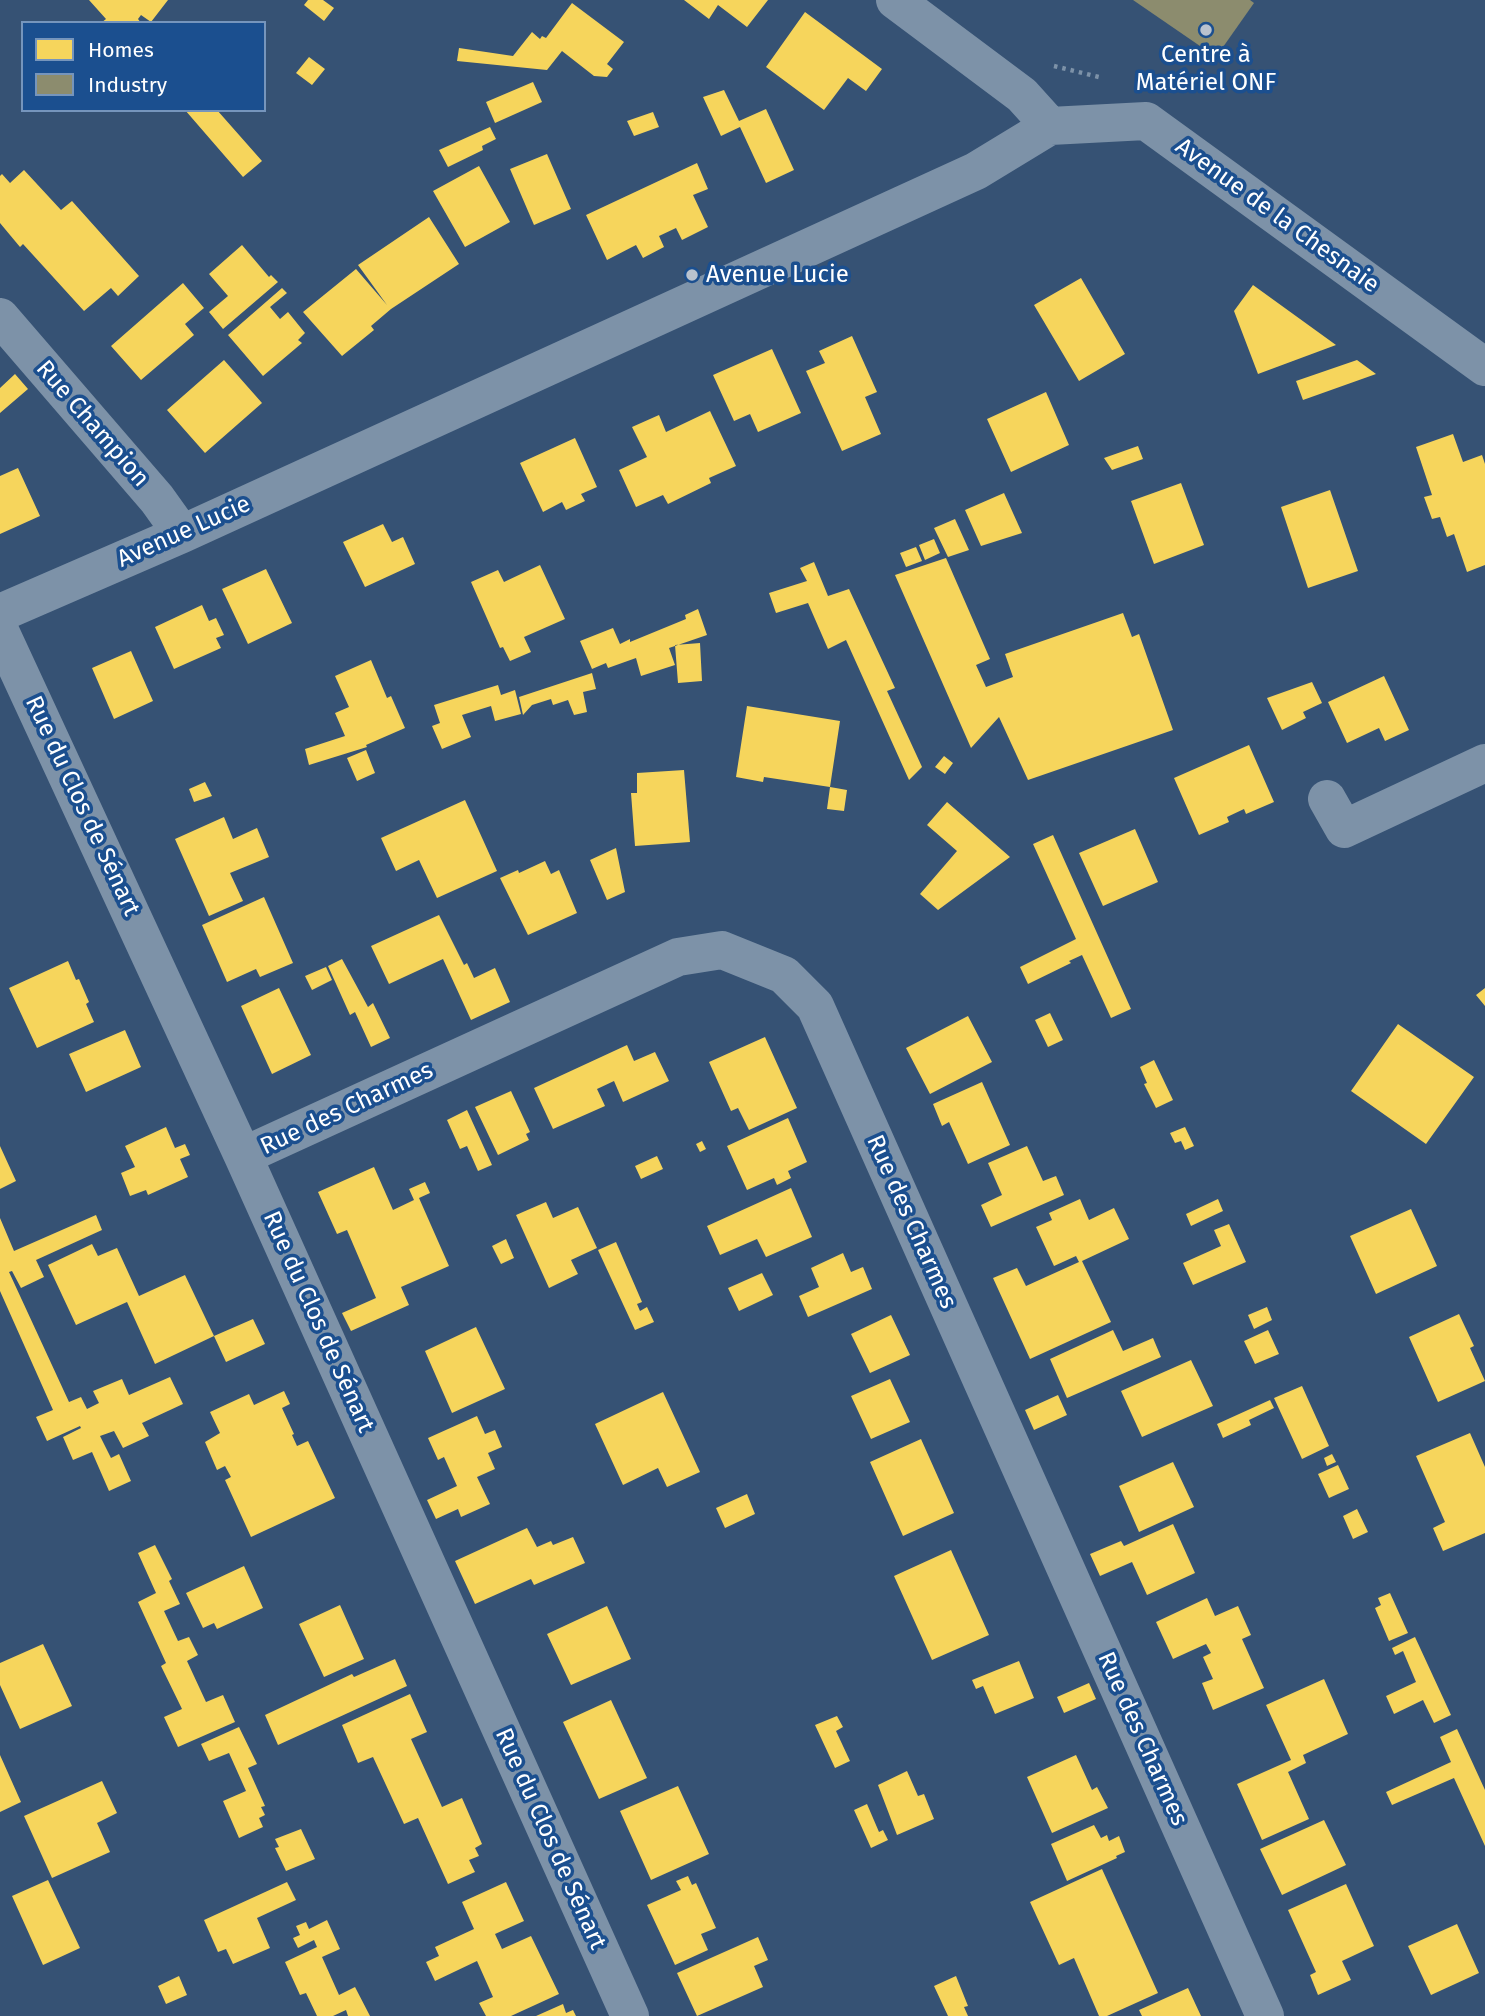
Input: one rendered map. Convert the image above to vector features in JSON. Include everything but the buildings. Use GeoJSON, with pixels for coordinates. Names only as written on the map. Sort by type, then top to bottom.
{"type":"FeatureCollection","features":[{"type":"Feature","properties":{"kind":"street"},"geometry":{"type":"LineString","coordinates":[[895,0],[1022,95],[1050,126]]}},
{"type":"Feature","properties":{"kind":"street","name":"Avenue de la Chesnaie"},"geometry":{"type":"LineString","coordinates":[[1050,126],[1146,121],[1485,367]]}},
{"type":"Feature","properties":{"kind":"street","name":"Avenue Lucie"},"geometry":{"type":"LineString","coordinates":[[0,614],[182,534],[976,171],[1050,126]]}},
{"type":"Feature","properties":{"kind":"street","name":"Rue Champion"},"geometry":{"type":"LineString","coordinates":[[0,317],[157,499],[182,534]]}},
{"type":"Feature","properties":{"kind":"street","name":"Rue du Clos de Sénart"},"geometry":{"type":"LineString","coordinates":[[0,631],[243,1156],[630,2016]]}},
{"type":"Feature","properties":{"kind":"street"},"geometry":{"type":"LineString","coordinates":[[1327,799],[1344,829],[1485,763]]}},
{"type":"Feature","properties":{"kind":"street","name":"Rue des Charmes"},"geometry":{"type":"LineString","coordinates":[[243,1156],[678,957],[722,950],[784,975],[815,1006],[1265,2016]]}},
{"type":"Feature","properties":{"kind":"place","name":"Centre à Matériel ONF"},"geometry":{"type":"Point","coordinates":[1206,30]}},
{"type":"Feature","properties":{"kind":"place","name":"Avenue Lucie"},"geometry":{"type":"Point","coordinates":[692,275]}}]}
